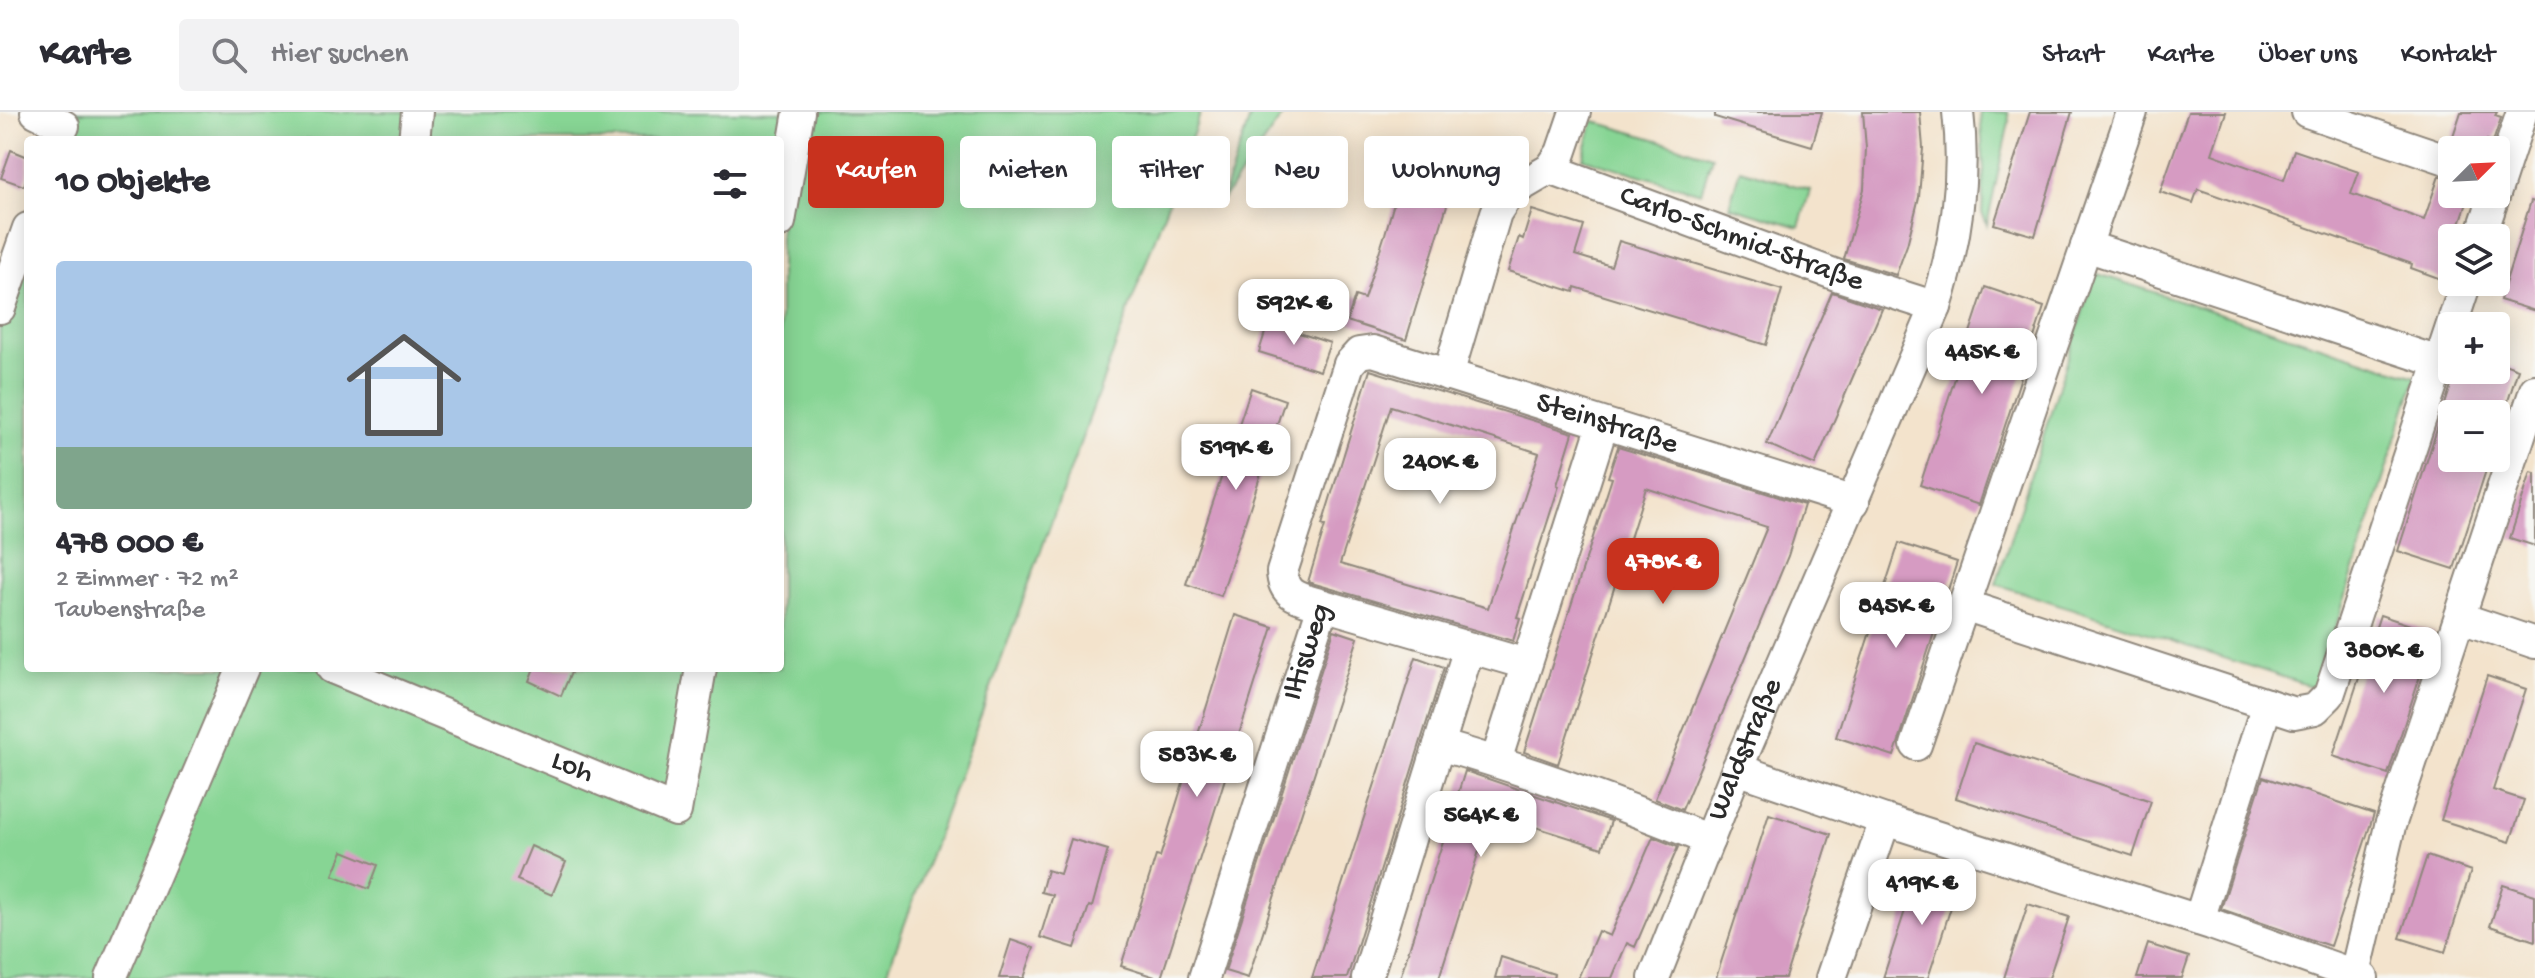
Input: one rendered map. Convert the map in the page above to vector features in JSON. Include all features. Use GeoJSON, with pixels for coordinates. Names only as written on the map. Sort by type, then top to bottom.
{"type":"FeatureCollection","features":[{"type":"Feature","properties":{"kind":"street"},"geometry":{"type":"LineString","coordinates":[[36,112],[64,126]]}},
{"type":"Feature","properties":{"kind":"street"},"geometry":{"type":"LineString","coordinates":[[414,136],[417,112]]}},
{"type":"Feature","properties":{"kind":"street"},"geometry":{"type":"LineString","coordinates":[[784,199],[799,112]]}},
{"type":"Feature","properties":{"kind":"street"},"geometry":{"type":"LineString","coordinates":[[1448,375],[1496,213],[1509,193],[1550,169],[1561,153],[1575,112]]}},
{"type":"Feature","properties":{"kind":"street","name":"Waldstraße"},"geometry":{"type":"LineString","coordinates":[[1654,978],[1737,769],[1936,307],[1958,217],[1961,157],[1958,112]]}},
{"type":"Feature","properties":{"kind":"street"},"geometry":{"type":"LineString","coordinates":[[1916,745],[2132,112]]}},
{"type":"Feature","properties":{"kind":"street"},"geometry":{"type":"LineString","coordinates":[[2307,112],[2438,156]]}},
{"type":"Feature","properties":{"kind":"street"},"geometry":{"type":"LineString","coordinates":[[2510,147],[2522,112]]}},
{"type":"Feature","properties":{"kind":"street","name":"Carlo-Schmid-Straße"},"geometry":{"type":"LineString","coordinates":[[1550,169],[1839,276],[1936,307]]}},
{"type":"Feature","properties":{"kind":"street"},"geometry":{"type":"LineString","coordinates":[[0,308],[24,239]]}},
{"type":"Feature","properties":{"kind":"street"},"geometry":{"type":"LineString","coordinates":[[2086,246],[2438,362]]}},
{"type":"Feature","properties":{"kind":"street","name":"Steinstraße"},"geometry":{"type":"LineString","coordinates":[[1359,353],[1373,351],[1854,502]]}},
{"type":"Feature","properties":{"kind":"street","name":"Iltisweg"},"geometry":{"type":"LineString","coordinates":[[1204,978],[1323,605],[1291,594],[1283,585],[1282,572],[1349,364],[1359,353]]}},
{"type":"Feature","properties":{"kind":"street"},"geometry":{"type":"LineString","coordinates":[[1964,605],[2294,713],[2315,709],[2329,695],[2438,365]]}},
{"type":"Feature","properties":{"kind":"street"},"geometry":{"type":"LineString","coordinates":[[1737,769],[1885,820],[2199,920],[2357,977],[2390,826],[2535,390]]}},
{"type":"Feature","properties":{"kind":"street"},"geometry":{"type":"LineString","coordinates":[[1496,761],[1603,424]]}},
{"type":"Feature","properties":{"kind":"street"},"geometry":{"type":"LineString","coordinates":[[1323,605],[1526,664]]}},
{"type":"Feature","properties":{"kind":"street"},"geometry":{"type":"LineString","coordinates":[[2461,618],[2535,643]]}},
{"type":"Feature","properties":{"kind":"street"},"geometry":{"type":"LineString","coordinates":[[1367,978],[1469,648]]}},
{"type":"Feature","properties":{"kind":"street"},"geometry":{"type":"LineString","coordinates":[[111,978],[241,672]]}},
{"type":"Feature","properties":{"kind":"street","name":"Loh"},"geometry":{"type":"LineString","coordinates":[[342,672],[676,811],[700,672]]}},
{"type":"Feature","properties":{"kind":"street"},"geometry":{"type":"LineString","coordinates":[[2199,920],[2267,704]]}},
{"type":"Feature","properties":{"kind":"street"},"geometry":{"type":"LineString","coordinates":[[1439,745],[1496,761],[1639,811],[1709,840]]}},
{"type":"Feature","properties":{"kind":"street"},"geometry":{"type":"LineString","coordinates":[[1831,978],[1885,820]]}},
{"type":"Feature","properties":{"kind":"green space"},"geometry":{"type":"Polygon","coordinates":[[[72,112],[1201,112],[1192,136],[1112,136],[1112,208],[1166,208],[885,978],[0,978],[0,320],[24,251],[24,672],[784,672],[784,136],[63,136],[72,112]]]}},
{"type":"Feature","properties":{"kind":"green space"},"geometry":{"type":"Polygon","coordinates":[[[1252,112],[1285,112],[1268,136],[1246,136],[1246,167],[1230,189],[1230,176],[1252,112]]]}},
{"type":"Feature","properties":{"kind":"green space"},"geometry":{"type":"Polygon","coordinates":[[[1980,112],[2008,112],[2009,122],[1987,225],[1982,213],[1984,170],[1980,112]]]}},
{"type":"Feature","properties":{"kind":"green space"},"geometry":{"type":"Polygon","coordinates":[[[1593,121],[1712,156],[1701,193],[1583,158],[1593,121]]]}},
{"type":"Feature","properties":{"kind":"green space"},"geometry":{"type":"Polygon","coordinates":[[[1740,169],[1810,190],[1799,227],[1729,206],[1740,169]]]}},
{"type":"Feature","properties":{"kind":"green space"},"geometry":{"type":"Polygon","coordinates":[[[2095,273],[2416,377],[2316,688],[1996,584],[2095,273]]]}},
{"type":"Feature","properties":{"kind":"building"},"geometry":{"type":"Polygon","coordinates":[[[1715,112],[1822,112],[1812,146],[1715,117],[1715,112]]]}},
{"type":"Feature","properties":{"kind":"building"},"geometry":{"type":"Polygon","coordinates":[[[1863,112],[1920,112],[1923,148],[1919,197],[1896,275],[1844,259],[1864,189],[1866,148],[1863,112]]]}},
{"type":"Feature","properties":{"kind":"building"},"geometry":{"type":"Polygon","coordinates":[[[2030,112],[2072,112],[2035,236],[1994,224],[2030,112]]]}},
{"type":"Feature","properties":{"kind":"building"},"geometry":{"type":"Polygon","coordinates":[[[2188,112],[2226,112],[2212,154],[2284,180],[2294,150],[2359,172],[2351,194],[2424,220],[2438,179],[2438,208],[2465,208],[2460,224],[2438,224],[2438,278],[2411,268],[2412,264],[2198,189],[2193,203],[2160,192],[2188,112]]]}},
{"type":"Feature","properties":{"kind":"building"},"geometry":{"type":"Polygon","coordinates":[[[2461,112],[2497,112],[2495,116],[2501,118],[2495,136],[2453,136],[2461,112]]]}},
{"type":"Feature","properties":{"kind":"building"},"geometry":{"type":"Polygon","coordinates":[[[11,150],[24,155],[24,186],[1,178],[11,150]]]}},
{"type":"Feature","properties":{"kind":"building"},"geometry":{"type":"Polygon","coordinates":[[[2531,201],[2535,202],[2535,311],[2500,300],[2501,296],[2510,296],[2510,268],[2531,201]]]}},
{"type":"Feature","properties":{"kind":"building"},"geometry":{"type":"Polygon","coordinates":[[[1393,208],[1446,208],[1406,340],[1347,321],[1355,296],[1364,299],[1393,208]]]}},
{"type":"Feature","properties":{"kind":"building"},"geometry":{"type":"Polygon","coordinates":[[[1532,210],[1584,226],[1575,255],[1611,266],[1619,241],[1782,290],[1766,345],[1575,287],[1574,292],[1508,271],[1532,210]]]}},
{"type":"Feature","properties":{"kind":"building"},"geometry":{"type":"Polygon","coordinates":[[[1985,287],[2044,307],[1979,505],[1920,485],[1985,287]]]}},
{"type":"Feature","properties":{"kind":"building"},"geometry":{"type":"Polygon","coordinates":[[[1832,292],[1882,309],[1815,465],[1767,444],[1832,292]]]}},
{"type":"Feature","properties":{"kind":"building"},"geometry":{"type":"Polygon","coordinates":[[[1268,323],[1330,343],[1320,371],[1259,352],[1268,323]]]}},
{"type":"Feature","properties":{"kind":"building"},"geometry":{"type":"Polygon","coordinates":[[[2510,366],[2518,369],[2508,400],[2446,400],[2452,384],[2510,384],[2510,366]]]}},
{"type":"Feature","properties":{"kind":"building"},"geometry":{"type":"Polygon","coordinates":[[[1370,370],[1573,433],[1517,617],[1520,618],[1513,641],[1308,582],[1325,526],[1322,525],[1370,370]],[[1391,406],[1340,564],[1488,608],[1539,453],[1391,406]]]}},
{"type":"Feature","properties":{"kind":"building"},"geometry":{"type":"Polygon","coordinates":[[[1251,388],[1285,400],[1221,596],[1186,584],[1251,388]]]}},
{"type":"Feature","properties":{"kind":"building"},"geometry":{"type":"Polygon","coordinates":[[[2438,426],[2438,472],[2485,472],[2454,569],[2398,551],[2438,426]]]}},
{"type":"Feature","properties":{"kind":"building"},"geometry":{"type":"Polygon","coordinates":[[[1618,447],[1804,505],[1788,556],[1682,810],[1655,799],[1767,527],[1646,488],[1558,764],[1524,752],[1612,478],[1608,477],[1618,447]]]}},
{"type":"Feature","properties":{"kind":"building"},"geometry":{"type":"Polygon","coordinates":[[[2531,472],[2535,473],[2535,546],[2510,538],[2531,472]]]}},
{"type":"Feature","properties":{"kind":"building"},"geometry":{"type":"Polygon","coordinates":[[[1899,543],[1957,562],[1894,756],[1836,737],[1899,543]]]}},
{"type":"Feature","properties":{"kind":"building"},"geometry":{"type":"Polygon","coordinates":[[[1235,615],[1273,627],[1161,978],[1158,978],[1121,966],[1156,856],[1160,857],[1235,615]]]}},
{"type":"Feature","properties":{"kind":"building"},"geometry":{"type":"Polygon","coordinates":[[[2380,615],[2434,633],[2388,774],[2333,756],[2380,615]]]}},
{"type":"Feature","properties":{"kind":"building"},"geometry":{"type":"Polygon","coordinates":[[[1334,630],[1358,638],[1248,978],[1225,971],[1334,630]]]}},
{"type":"Feature","properties":{"kind":"building"},"geometry":{"type":"Polygon","coordinates":[[[1416,657],[1444,667],[1347,978],[1312,978],[1416,657]]]}},
{"type":"Feature","properties":{"kind":"building"},"geometry":{"type":"Polygon","coordinates":[[[532,672],[571,672],[561,696],[529,681],[532,672]]]}},
{"type":"Feature","properties":{"kind":"building"},"geometry":{"type":"Polygon","coordinates":[[[2487,676],[2526,689],[2493,790],[2524,800],[2510,842],[2441,820],[2487,676]]]}},
{"type":"Feature","properties":{"kind":"building"},"geometry":{"type":"Polygon","coordinates":[[[1974,743],[2151,801],[2133,856],[1956,798],[1974,743]]]}},
{"type":"Feature","properties":{"kind":"building"},"geometry":{"type":"Polygon","coordinates":[[[1465,771],[1611,821],[1602,848],[1491,813],[1439,978],[1400,978],[1465,771]]]}},
{"type":"Feature","properties":{"kind":"building"},"geometry":{"type":"Polygon","coordinates":[[[2263,777],[2374,814],[2330,946],[2221,909],[2263,777]]]}},
{"type":"Feature","properties":{"kind":"building"},"geometry":{"type":"Polygon","coordinates":[[[1769,814],[1831,834],[1785,978],[1716,978],[1769,814]]]}},
{"type":"Feature","properties":{"kind":"building"},"geometry":{"type":"Polygon","coordinates":[[[1653,837],[1678,847],[1635,947],[1627,943],[1612,978],[1578,978],[1598,931],[1610,936],[1653,837]]]}},
{"type":"Feature","properties":{"kind":"building"},"geometry":{"type":"Polygon","coordinates":[[[1071,839],[1108,850],[1092,907],[1089,906],[1075,948],[1040,937],[1053,895],[1041,892],[1047,870],[1060,874],[1071,839]]]}},
{"type":"Feature","properties":{"kind":"building"},"geometry":{"type":"Polygon","coordinates":[[[531,846],[566,862],[552,895],[517,880],[531,846]]]}},
{"type":"Feature","properties":{"kind":"building"},"geometry":{"type":"Polygon","coordinates":[[[343,851],[378,865],[369,889],[333,875],[343,851]]]}},
{"type":"Feature","properties":{"kind":"building"},"geometry":{"type":"Polygon","coordinates":[[[2427,856],[2471,871],[2445,952],[2400,938],[2427,856]]]}},
{"type":"Feature","properties":{"kind":"building"},"geometry":{"type":"Polygon","coordinates":[[[1919,868],[1959,882],[1928,978],[1883,978],[1919,868]]]}},
{"type":"Feature","properties":{"kind":"building"},"geometry":{"type":"Polygon","coordinates":[[[2503,885],[2535,895],[2535,941],[2490,926],[2503,885]]]}},
{"type":"Feature","properties":{"kind":"building"},"geometry":{"type":"Polygon","coordinates":[[[2028,904],[2069,917],[2049,978],[2004,978],[2028,904]]]}},
{"type":"Feature","properties":{"kind":"building"},"geometry":{"type":"Polygon","coordinates":[[[1011,940],[1034,948],[1024,978],[999,978],[1011,940]]]}},
{"type":"Feature","properties":{"kind":"building"},"geometry":{"type":"Polygon","coordinates":[[[2148,944],[2189,957],[2182,978],[2137,978],[2148,944]]]}},
{"type":"Feature","properties":{"kind":"building"},"geometry":{"type":"Polygon","coordinates":[[[1501,957],[1554,974],[1553,978],[1495,978],[1501,957]]]}}]}
